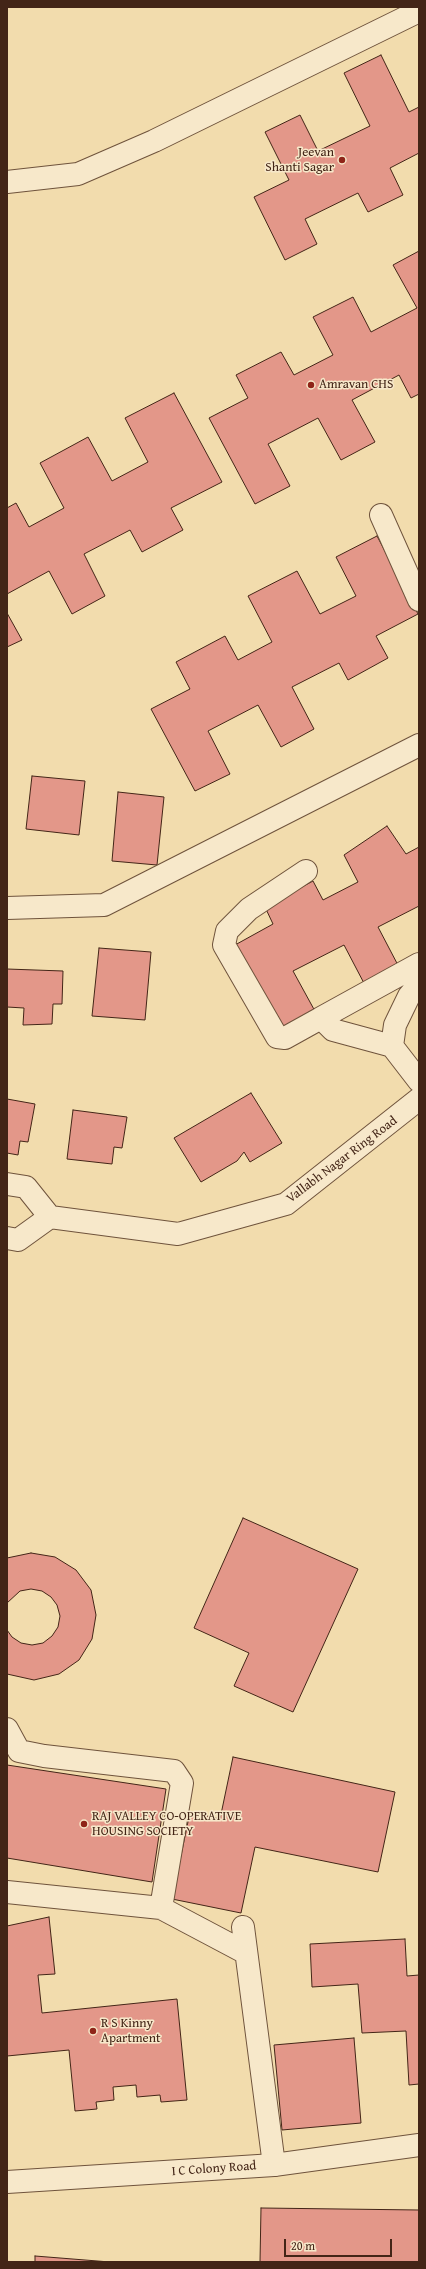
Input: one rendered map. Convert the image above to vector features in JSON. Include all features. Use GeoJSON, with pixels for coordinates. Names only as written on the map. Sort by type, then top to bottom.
{"type":"FeatureCollection","features":[{"type":"Feature","properties":{"kind":"street"},"geometry":{"type":"LineString","coordinates":[[7,182],[78,174],[154,142],[419,11]]}},
{"type":"Feature","properties":{"kind":"street"},"geometry":{"type":"LineString","coordinates":[[381,515],[419,600]]}},
{"type":"Feature","properties":{"kind":"street"},"geometry":{"type":"LineString","coordinates":[[7,908],[104,905],[419,745]]}},
{"type":"Feature","properties":{"kind":"street"},"geometry":{"type":"LineString","coordinates":[[306,871],[249,909],[226,931],[224,945],[277,1037],[285,1038],[419,964]]}},
{"type":"Feature","properties":{"kind":"street"},"geometry":{"type":"LineString","coordinates":[[392,1046],[395,1025],[409,996],[419,984]]}},
{"type":"Feature","properties":{"kind":"street"},"geometry":{"type":"LineString","coordinates":[[321,1018],[333,1030],[392,1046],[419,1081]]}},
{"type":"Feature","properties":{"kind":"street","name":"Vallabh Nagar Ring Road"},"geometry":{"type":"LineString","coordinates":[[50,1217],[178,1234],[286,1204],[418,1101]]}},
{"type":"Feature","properties":{"kind":"street"},"geometry":{"type":"LineString","coordinates":[[7,1184],[26,1187],[50,1217],[18,1240],[7,1238]]}},
{"type":"Feature","properties":{"kind":"street"},"geometry":{"type":"LineString","coordinates":[[7,1729],[19,1750],[44,1756],[174,1772],[182,1783],[161,1908]]}},
{"type":"Feature","properties":{"kind":"street"},"geometry":{"type":"LineString","coordinates":[[7,1892],[161,1908],[224,1943],[246,1953]]}},
{"type":"Feature","properties":{"kind":"street"},"geometry":{"type":"LineString","coordinates":[[243,1927],[274,2165]]}},
{"type":"Feature","properties":{"kind":"street","name":"I C Colony Road"},"geometry":{"type":"LineString","coordinates":[[7,2182],[274,2165],[419,2145]]}},
{"type":"Feature","properties":{"kind":"building","name":"Jeevan Shanti Sagar"},"geometry":{"type":"Polygon","coordinates":[[[381,55],[409,112],[419,107],[419,153],[390,168],[403,195],[368,212],[358,193],[305,219],[317,244],[285,260],[254,197],[289,180],[265,132],[300,115],[318,151],[370,126],[344,73],[381,55]]]}},
{"type":"Feature","properties":{"kind":"building","name":"Amravan CHS"},"geometry":{"type":"Polygon","coordinates":[[[419,251],[419,394],[411,398],[399,375],[352,400],[375,442],[341,460],[318,418],[268,444],[290,486],[255,504],[209,418],[248,398],[236,375],[281,352],[294,375],[333,355],[313,317],[353,297],[371,332],[417,308],[393,265],[419,251]]]}},
{"type":"Feature","properties":{"kind":"building"},"geometry":{"type":"Polygon","coordinates":[[[174,393],[222,482],[171,508],[183,530],[142,552],[130,530],[84,554],[105,596],[72,614],[49,571],[7,594],[7,508],[16,503],[29,527],[64,508],[40,463],[88,437],[112,481],[148,462],[125,418],[174,393]]]}},
{"type":"Feature","properties":{"kind":"building"},"geometry":{"type":"Polygon","coordinates":[[[377,536],[418,614],[376,636],[388,658],[348,680],[339,663],[292,687],[314,729],[281,747],[258,705],[208,731],[230,774],[195,791],[151,709],[190,689],[176,662],[225,636],[238,660],[272,642],[248,596],[297,571],[320,614],[356,596],[336,557],[377,536]]]}},
{"type":"Feature","properties":{"kind":"building"},"geometry":{"type":"Polygon","coordinates":[[[7,613],[22,640],[7,647],[7,613]]]}},
{"type":"Feature","properties":{"kind":"building"},"geometry":{"type":"Polygon","coordinates":[[[32,776],[85,781],[79,835],[26,829],[32,776]]]}},
{"type":"Feature","properties":{"kind":"building"},"geometry":{"type":"Polygon","coordinates":[[[118,792],[164,797],[157,865],[112,861],[118,792]]]}},
{"type":"Feature","properties":{"kind":"building"},"geometry":{"type":"Polygon","coordinates":[[[387,826],[406,854],[419,847],[419,906],[378,927],[400,969],[366,987],[344,945],[293,971],[316,1013],[281,1032],[235,945],[273,924],[265,907],[313,881],[323,900],[358,882],[344,855],[387,826]]]}},
{"type":"Feature","properties":{"kind":"building"},"geometry":{"type":"Polygon","coordinates":[[[99,948],[151,952],[145,1020],[92,1016],[99,948]]]}},
{"type":"Feature","properties":{"kind":"building"},"geometry":{"type":"Polygon","coordinates":[[[7,969],[63,971],[62,1004],[53,1004],[52,1024],[23,1025],[24,1008],[7,1007],[7,969]]]}},
{"type":"Feature","properties":{"kind":"building"},"geometry":{"type":"Polygon","coordinates":[[[251,1093],[282,1143],[250,1162],[244,1152],[237,1161],[201,1182],[174,1138],[251,1093]]]}},
{"type":"Feature","properties":{"kind":"building"},"geometry":{"type":"Polygon","coordinates":[[[7,1099],[35,1104],[28,1142],[20,1141],[18,1155],[7,1153],[7,1099]]]}},
{"type":"Feature","properties":{"kind":"building"},"geometry":{"type":"Polygon","coordinates":[[[73,1110],[127,1117],[122,1148],[114,1147],[112,1164],[67,1159],[73,1110]]]}},
{"type":"Feature","properties":{"kind":"building"},"geometry":{"type":"Polygon","coordinates":[[[243,1518],[358,1569],[293,1712],[234,1686],[249,1653],[194,1628],[243,1518]]]}},
{"type":"Feature","properties":{"kind":"building"},"geometry":{"type":"Polygon","coordinates":[[[31,1553],[55,1557],[76,1570],[91,1590],[96,1615],[92,1639],[79,1660],[59,1674],[34,1680],[7,1674],[7,1630],[12,1637],[21,1643],[32,1645],[43,1643],[52,1636],[58,1627],[60,1616],[57,1605],[51,1597],[42,1591],[31,1589],[20,1591],[7,1603],[7,1558],[31,1553]]]}},
{"type":"Feature","properties":{"kind":"building"},"geometry":{"type":"Polygon","coordinates":[[[233,1757],[395,1792],[378,1872],[255,1847],[241,1913],[172,1899],[190,1812],[220,1819],[233,1757]]]}},
{"type":"Feature","properties":{"kind":"building","name":"RAJ VALLEY CO-OPERATIVE HOUSING SOCIETY"},"geometry":{"type":"Polygon","coordinates":[[[7,1765],[166,1789],[152,1882],[7,1858],[7,1765]]]}},
{"type":"Feature","properties":{"kind":"building","name":"R S Kinny Apartment"},"geometry":{"type":"Polygon","coordinates":[[[49,1917],[55,1974],[38,1975],[42,2013],[177,1999],[187,2100],[161,2102],[160,2095],[137,2097],[136,2085],[113,2087],[114,2100],[96,2102],[97,2109],[75,2111],[69,2050],[7,2056],[7,1926],[49,1917]]]}},
{"type":"Feature","properties":{"kind":"building"},"geometry":{"type":"Polygon","coordinates":[[[405,1939],[407,1976],[419,1975],[419,2084],[409,2085],[406,2031],[362,2033],[358,1984],[312,1987],[310,1944],[405,1939]]]}},
{"type":"Feature","properties":{"kind":"building"},"geometry":{"type":"Polygon","coordinates":[[[354,2038],[361,2123],[282,2130],[274,2045],[354,2038]]]}},
{"type":"Feature","properties":{"kind":"building"},"geometry":{"type":"Polygon","coordinates":[[[261,2208],[419,2210],[419,2262],[260,2262],[261,2208]]]}},
{"type":"Feature","properties":{"kind":"building"},"geometry":{"type":"Polygon","coordinates":[[[35,2256],[110,2262],[35,2262],[35,2256]]]}},
{"type":"Feature","properties":{"kind":"place","name":"Jeevan Shanti Sagar"},"geometry":{"type":"Point","coordinates":[342,160]}},
{"type":"Feature","properties":{"kind":"place","name":"Amravan CHS"},"geometry":{"type":"Point","coordinates":[311,385]}},
{"type":"Feature","properties":{"kind":"place","name":"RAJ VALLEY CO-OPERATIVE HOUSING SOCIETY"},"geometry":{"type":"Point","coordinates":[84,1824]}},
{"type":"Feature","properties":{"kind":"place","name":"R S Kinny Apartment"},"geometry":{"type":"Point","coordinates":[93,2031]}}]}
